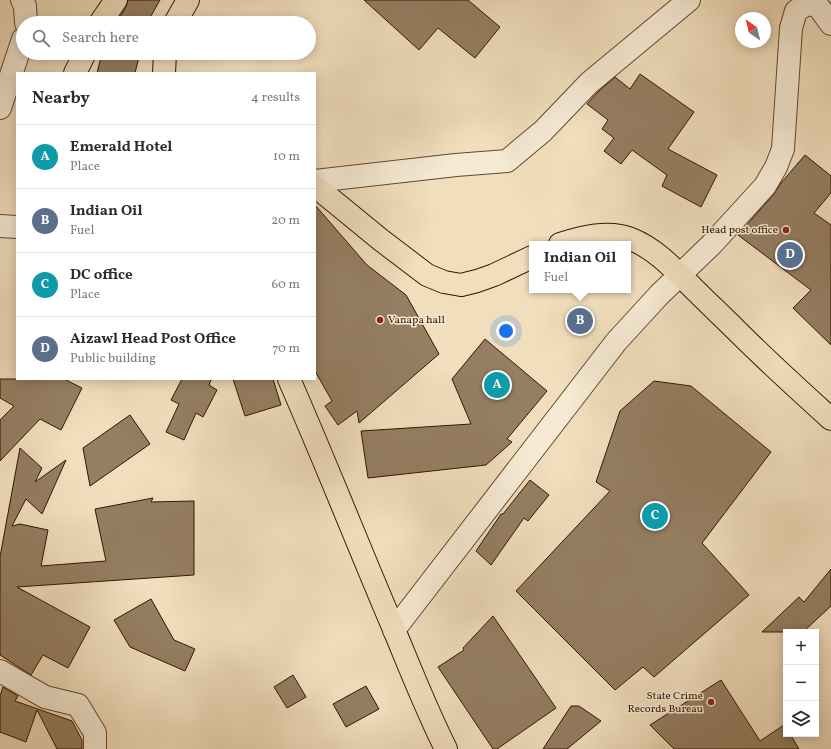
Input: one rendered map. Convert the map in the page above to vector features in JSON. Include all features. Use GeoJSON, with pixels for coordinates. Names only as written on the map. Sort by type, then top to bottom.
{"type":"FeatureCollection","features":[{"type":"Feature","properties":{"kind":"main road"},"geometry":{"type":"LineString","coordinates":[[105,16],[116,0]]}},
{"type":"Feature","properties":{"kind":"main road"},"geometry":{"type":"LineString","coordinates":[[179,16],[188,0]]}},
{"type":"Feature","properties":{"kind":"main road"},"geometry":{"type":"LineString","coordinates":[[76,72],[82,60]]}},
{"type":"Feature","properties":{"kind":"main road"},"geometry":{"type":"LineString","coordinates":[[164,60],[164,72]]}},
{"type":"Feature","properties":{"kind":"main road"},"geometry":{"type":"LineString","coordinates":[[316,187],[404,258],[427,275],[444,282],[461,284],[477,281],[494,275],[529,258]]}},
{"type":"Feature","properties":{"kind":"main road"},"geometry":{"type":"LineString","coordinates":[[569,241],[582,237],[615,235],[630,239],[648,248],[680,274],[755,349],[831,419]]}},
{"type":"Feature","properties":{"kind":"main road"},"geometry":{"type":"LineString","coordinates":[[289,380],[433,724],[446,749]]}},
{"type":"Feature","properties":{"kind":"street"},"geometry":{"type":"LineString","coordinates":[[22,0],[25,6],[26,16]]}},
{"type":"Feature","properties":{"kind":"street"},"geometry":{"type":"LineString","coordinates":[[316,181],[456,165],[507,161],[544,131],[589,83],[689,0]]}},
{"type":"Feature","properties":{"kind":"street"},"geometry":{"type":"LineString","coordinates":[[394,630],[616,342],[680,274],[712,244],[765,186],[783,149],[791,28],[796,12],[807,4],[818,6],[831,24]]}},
{"type":"Feature","properties":{"kind":"street"},"geometry":{"type":"LineString","coordinates":[[0,108],[16,60]]}},
{"type":"Feature","properties":{"kind":"street"},"geometry":{"type":"LineString","coordinates":[[0,226],[16,227]]}},
{"type":"Feature","properties":{"kind":"street"},"geometry":{"type":"LineString","coordinates":[[0,671],[45,697],[78,705],[95,733],[95,749]]}},
{"type":"Feature","properties":{"kind":"building"},"geometry":{"type":"Polygon","coordinates":[[[128,0],[160,0],[151,16],[120,16],[126,7],[128,0]]]}},
{"type":"Feature","properties":{"kind":"building"},"geometry":{"type":"Polygon","coordinates":[[[364,0],[468,0],[500,27],[475,58],[438,28],[419,50],[364,0]]]}},
{"type":"Feature","properties":{"kind":"building"},"geometry":{"type":"Polygon","coordinates":[[[100,60],[138,60],[135,72],[97,72],[100,60]]]}},
{"type":"Feature","properties":{"kind":"building"},"geometry":{"type":"Polygon","coordinates":[[[640,74],[694,112],[668,149],[717,175],[701,207],[662,186],[667,175],[632,150],[621,164],[604,151],[614,138],[602,129],[608,120],[587,104],[615,77],[630,89],[640,74]]]}},
{"type":"Feature","properties":{"kind":"building"},"geometry":{"type":"Polygon","coordinates":[[[805,155],[831,176],[831,193],[814,213],[831,225],[831,345],[793,308],[811,290],[738,235],[774,194],[781,183],[805,155]]]}},
{"type":"Feature","properties":{"kind":"building"},"geometry":{"type":"Polygon","coordinates":[[[316,206],[367,265],[406,295],[439,354],[359,423],[357,411],[338,425],[325,406],[332,401],[316,373],[316,206]]]}},
{"type":"Feature","properties":{"kind":"building"},"geometry":{"type":"Polygon","coordinates":[[[485,339],[547,391],[507,439],[512,442],[486,465],[368,478],[361,431],[471,424],[452,379],[485,339]]]}},
{"type":"Feature","properties":{"kind":"building"},"geometry":{"type":"Polygon","coordinates":[[[0,379],[66,380],[82,388],[61,430],[40,419],[0,461],[0,420],[14,406],[0,398],[0,379]]]}},
{"type":"Feature","properties":{"kind":"building"},"geometry":{"type":"Polygon","coordinates":[[[181,380],[211,380],[209,385],[217,390],[203,417],[196,413],[184,440],[166,432],[179,404],[171,400],[181,380]]]}},
{"type":"Feature","properties":{"kind":"building"},"geometry":{"type":"Polygon","coordinates":[[[233,380],[273,380],[281,405],[245,416],[233,380]]]}},
{"type":"Feature","properties":{"kind":"building"},"geometry":{"type":"Polygon","coordinates":[[[654,381],[691,386],[771,452],[702,543],[749,595],[654,677],[643,667],[615,690],[516,591],[610,491],[596,482],[620,411],[654,381]]]}},
{"type":"Feature","properties":{"kind":"building"},"geometry":{"type":"Polygon","coordinates":[[[130,415],[150,444],[90,486],[83,448],[130,415]]]}},
{"type":"Feature","properties":{"kind":"building"},"geometry":{"type":"Polygon","coordinates":[[[20,448],[42,468],[35,482],[66,460],[42,514],[26,499],[12,526],[20,524],[48,530],[41,566],[106,561],[95,509],[153,498],[151,502],[194,501],[194,575],[17,587],[90,627],[68,668],[43,655],[31,675],[0,655],[0,557],[20,448]]]}},
{"type":"Feature","properties":{"kind":"building"},"geometry":{"type":"Polygon","coordinates":[[[530,480],[549,495],[528,521],[524,518],[491,565],[476,551],[501,514],[503,514],[530,480]]]}},
{"type":"Feature","properties":{"kind":"building"},"geometry":{"type":"Polygon","coordinates":[[[831,569],[831,606],[806,629],[783,629],[783,632],[762,632],[799,597],[804,602],[831,569]]]}},
{"type":"Feature","properties":{"kind":"building"},"geometry":{"type":"Polygon","coordinates":[[[151,599],[174,640],[195,649],[185,671],[130,647],[114,620],[151,599]]]}},
{"type":"Feature","properties":{"kind":"building"},"geometry":{"type":"Polygon","coordinates":[[[493,616],[556,708],[497,749],[493,749],[438,667],[464,650],[463,648],[493,616]]]}},
{"type":"Feature","properties":{"kind":"building"},"geometry":{"type":"Polygon","coordinates":[[[293,675],[306,697],[287,708],[274,687],[293,675]]]}},
{"type":"Feature","properties":{"kind":"building","name":"State Crime Records Bureau"},"geometry":{"type":"Polygon","coordinates":[[[721,680],[760,741],[783,726],[783,737],[792,737],[799,749],[674,749],[650,725],[721,680]]]}},
{"type":"Feature","properties":{"kind":"building"},"geometry":{"type":"Polygon","coordinates":[[[366,686],[379,709],[346,727],[333,704],[366,686]]]}},
{"type":"Feature","properties":{"kind":"building"},"geometry":{"type":"Polygon","coordinates":[[[3,687],[18,696],[15,701],[72,721],[82,740],[82,749],[57,749],[37,710],[26,742],[0,732],[0,696],[3,687]]]}},
{"type":"Feature","properties":{"kind":"building"},"geometry":{"type":"Polygon","coordinates":[[[571,706],[579,706],[601,721],[567,749],[543,749],[571,706]]]}},
{"type":"Feature","properties":{"kind":"place","name":"Head post office"},"geometry":{"type":"Point","coordinates":[786,230]}},
{"type":"Feature","properties":{"kind":"place","name":"Aizawl Head Post Office"},"geometry":{"type":"Point","coordinates":[790,255]}},
{"type":"Feature","properties":{"kind":"place","name":"Vanapa hall"},"geometry":{"type":"Point","coordinates":[380,320]}},
{"type":"Feature","properties":{"kind":"place","name":"Indian Oil"},"geometry":{"type":"Point","coordinates":[580,321]}},
{"type":"Feature","properties":{"kind":"place","name":"Emerald Hotel"},"geometry":{"type":"Point","coordinates":[497,385]}},
{"type":"Feature","properties":{"kind":"place","name":"DC office"},"geometry":{"type":"Point","coordinates":[655,516]}},
{"type":"Feature","properties":{"kind":"place","name":"State Crime Records Bureau"},"geometry":{"type":"Point","coordinates":[711,702]}}]}
